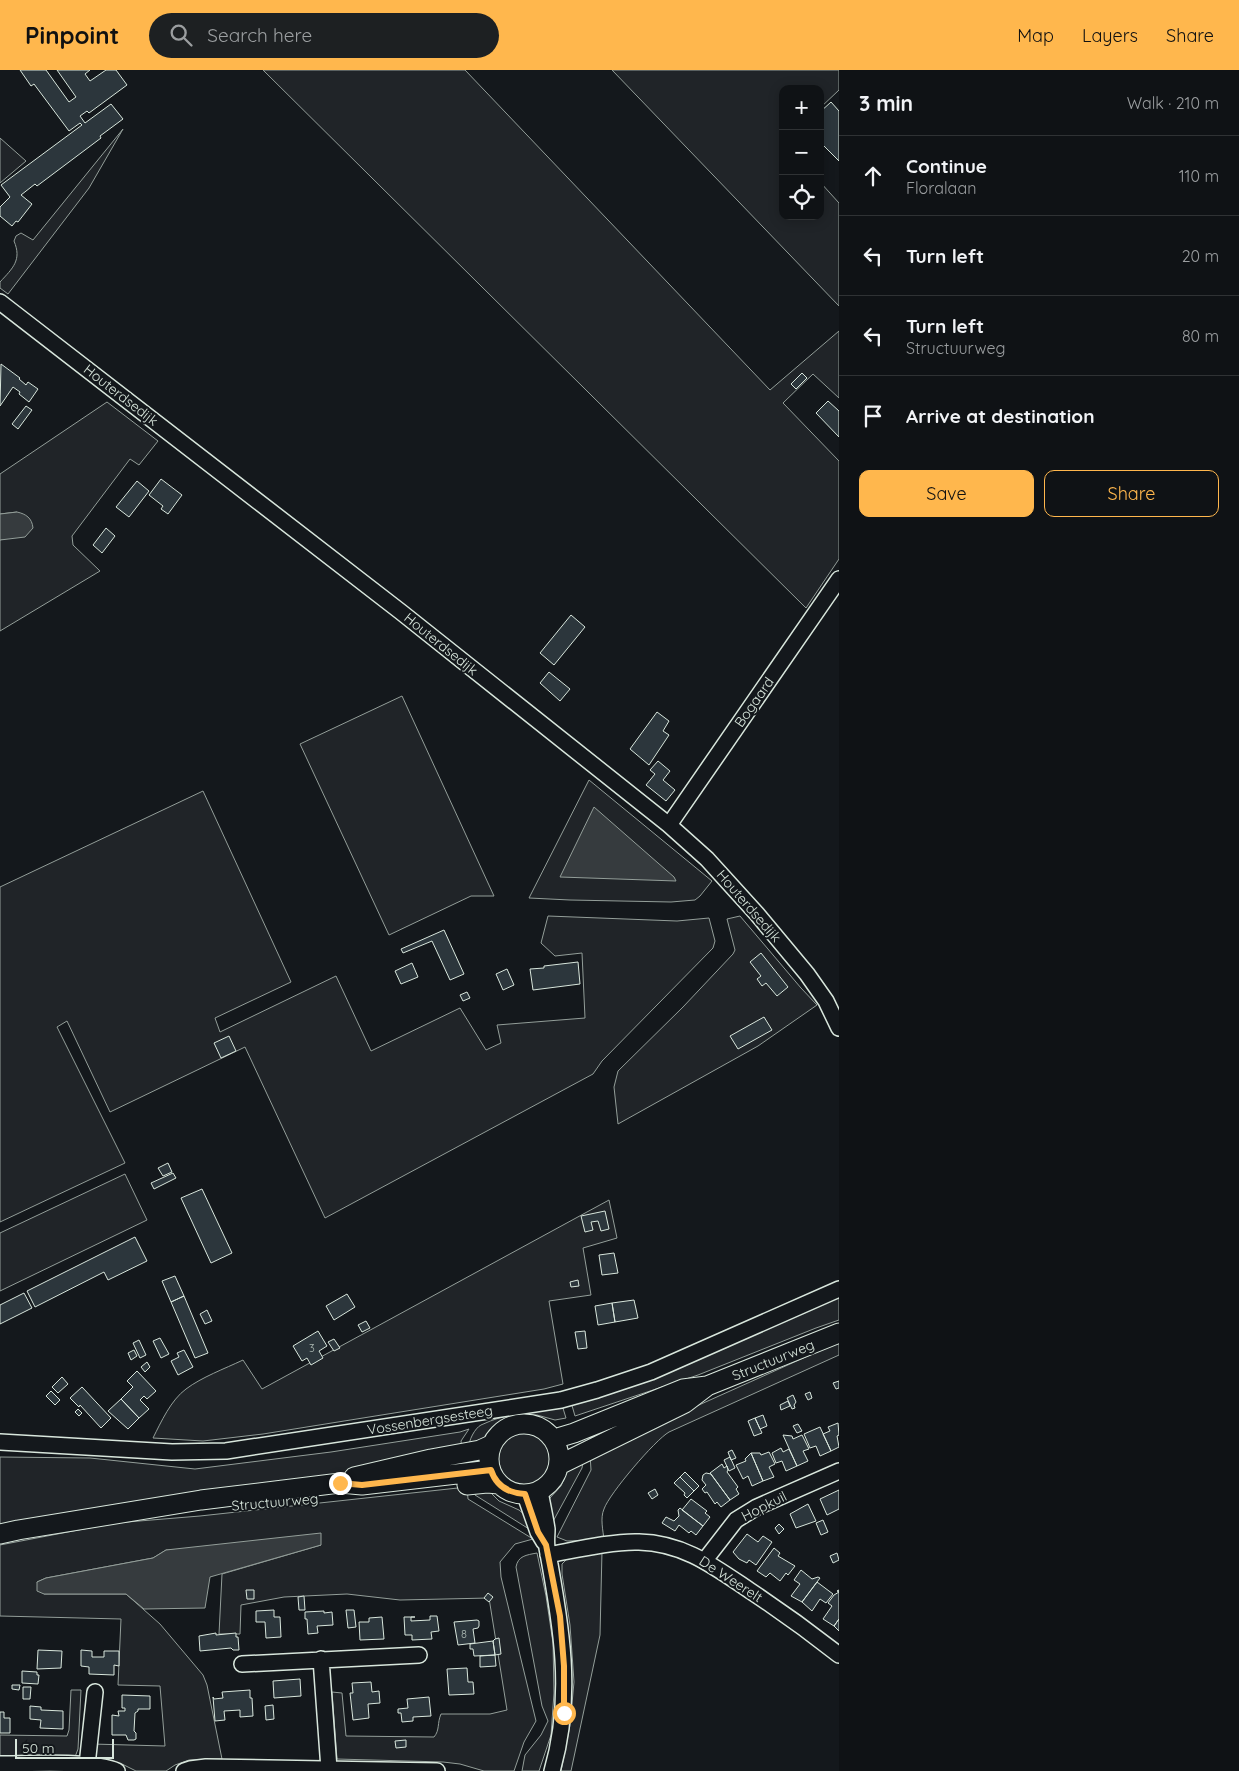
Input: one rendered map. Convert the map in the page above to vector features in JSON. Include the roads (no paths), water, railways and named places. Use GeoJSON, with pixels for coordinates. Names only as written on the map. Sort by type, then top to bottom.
{"type":"FeatureCollection","features":[{"type":"Feature","properties":{"kind":"main road","name":"Structuurweg"},"geometry":{"type":"LineString","coordinates":[[559,1465],[685,1403],[707,1386],[839,1333]]}},
{"type":"Feature","properties":{"kind":"main road"},"geometry":{"type":"LineString","coordinates":[[549,1434],[681,1382],[707,1386]]}},
{"type":"Feature","properties":{"kind":"main road"},"geometry":{"type":"LineString","coordinates":[[532,1424],[549,1434],[558,1447],[559,1465],[552,1480],[532,1493],[510,1492],[495,1477],[489,1455],[491,1445],[498,1435],[514,1425],[532,1424]]}},
{"type":"Feature","properties":{"kind":"main road","name":"Structuurweg"},"geometry":{"type":"LineString","coordinates":[[340,1483],[360,1474],[480,1450],[491,1445]]}},
{"type":"Feature","properties":{"kind":"main road","name":"Structuurweg"},"geometry":{"type":"LineString","coordinates":[[0,1534],[200,1500],[340,1483],[362,1485],[495,1477]]}},
{"type":"Feature","properties":{"kind":"main road","name":"Structuurweg"},"geometry":{"type":"LineString","coordinates":[[200,1500],[232,1508],[439,1486],[487,1483],[495,1477]]}},
{"type":"Feature","properties":{"kind":"street","name":"Houterdsedijk"},"geometry":{"type":"LineString","coordinates":[[1,305],[401,612],[669,825],[707,859],[832,1000],[839,1028]]}},
{"type":"Feature","properties":{"kind":"street","name":"Bogaard"},"geometry":{"type":"LineString","coordinates":[[669,825],[839,579]]}},
{"type":"Feature","properties":{"kind":"street","name":"Vossenbergsesteeg"},"geometry":{"type":"LineString","coordinates":[[0,1442],[172,1452],[226,1451],[561,1400],[643,1375],[839,1289]]}},
{"type":"Feature","properties":{"kind":"street","name":"Hopkuil"},"geometry":{"type":"LineString","coordinates":[[706,1560],[729,1528],[744,1514],[839,1471]]}},
{"type":"Feature","properties":{"kind":"street"},"geometry":{"type":"LineString","coordinates":[[532,1493],[538,1532],[547,1550],[560,1616],[564,1666],[564,1713],[552,1771]]}},
{"type":"Feature","properties":{"kind":"street","name":"De Weerelt"},"geometry":{"type":"LineString","coordinates":[[547,1550],[637,1542],[667,1546],[706,1560],[839,1655]]}},
{"type":"Feature","properties":{"kind":"street"},"geometry":{"type":"LineString","coordinates":[[242,1664],[418,1655]]}},
{"type":"Feature","properties":{"kind":"street"},"geometry":{"type":"LineString","coordinates":[[321,1659],[329,1769]]}},
{"type":"Feature","properties":{"kind":"street"},"geometry":{"type":"LineString","coordinates":[[87,1765],[95,1692]]}},
{"type":"Feature","properties":{"kind":"street"},"geometry":{"type":"LineString","coordinates":[[0,1764],[87,1765],[110,1768],[116,1771]]}},
{"type":"Feature","properties":{"kind":"street"},"geometry":{"type":"LineString","coordinates":[[184,1771],[206,1767],[437,1771]]}}]}
